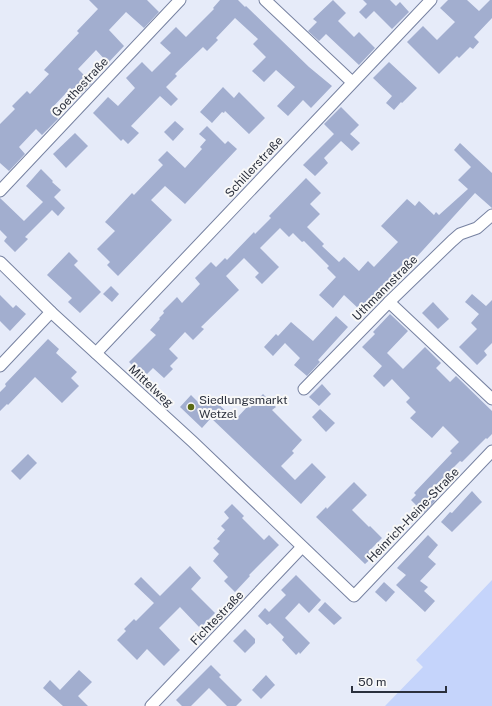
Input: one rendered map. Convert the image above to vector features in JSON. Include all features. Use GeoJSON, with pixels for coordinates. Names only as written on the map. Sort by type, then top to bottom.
{"type":"FeatureCollection","features":[{"type":"Feature","properties":{"kind":"street","name":"Goethestraße"},"geometry":{"type":"LineString","coordinates":[[0,191],[180,0]]}},
{"type":"Feature","properties":{"kind":"street"},"geometry":{"type":"LineString","coordinates":[[264,0],[352,82]]}},
{"type":"Feature","properties":{"kind":"street","name":"Schillerstraße"},"geometry":{"type":"LineString","coordinates":[[96,353],[431,0]]}},
{"type":"Feature","properties":{"kind":"street","name":"Uthmannstraße"},"geometry":{"type":"LineString","coordinates":[[304,389],[389,302],[460,234],[478,228],[492,215]]}},
{"type":"Feature","properties":{"kind":"street","name":"Mittelweg"},"geometry":{"type":"LineString","coordinates":[[0,262],[51,312],[193,442],[354,596]]}},
{"type":"Feature","properties":{"kind":"street"},"geometry":{"type":"LineString","coordinates":[[389,302],[492,399]]}},
{"type":"Feature","properties":{"kind":"street"},"geometry":{"type":"LineString","coordinates":[[0,366],[51,312]]}},
{"type":"Feature","properties":{"kind":"street","name":"Heinrich-Heine-Straße"},"geometry":{"type":"LineString","coordinates":[[354,596],[492,451]]}},
{"type":"Feature","properties":{"kind":"street","name":"Fichtestraße"},"geometry":{"type":"LineString","coordinates":[[150,706],[302,547]]}},
{"type":"Feature","properties":{"kind":"shaded area"},"geometry":{"type":"Polygon","coordinates":[[[492,580],[492,706],[385,706],[423,667],[416,660],[492,580]]]}},
{"type":"Feature","properties":{"kind":"building"},"geometry":{"type":"Polygon","coordinates":[[[89,0],[147,0],[159,12],[144,28],[126,12],[109,30],[124,46],[108,63],[96,50],[78,69],[92,83],[76,100],[67,92],[50,110],[58,119],[42,135],[36,129],[19,147],[25,154],[9,171],[0,163],[0,124],[15,109],[12,106],[27,91],[30,94],[49,74],[44,70],[79,33],[77,31],[98,9],[89,0]]]}},
{"type":"Feature","properties":{"kind":"building"},"geometry":{"type":"Polygon","coordinates":[[[220,0],[238,0],[245,7],[246,6],[309,67],[332,86],[311,108],[303,100],[288,116],[277,106],[295,87],[276,70],[264,82],[252,71],[266,57],[253,44],[258,39],[235,18],[216,38],[218,40],[207,51],[203,47],[175,74],[177,76],[166,87],[178,99],[171,106],[160,96],[131,126],[139,133],[128,144],[123,139],[121,141],[93,113],[108,97],[118,106],[135,88],[126,78],[142,62],[152,72],[171,53],[160,43],[176,27],[186,37],[214,9],[213,8],[220,0]]]}},
{"type":"Feature","properties":{"kind":"building"},"geometry":{"type":"Polygon","coordinates":[[[333,0],[346,13],[338,21],[354,37],[359,32],[375,48],[359,65],[326,34],[319,41],[308,31],[317,22],[313,19],[333,0]]]}},
{"type":"Feature","properties":{"kind":"building"},"geometry":{"type":"Polygon","coordinates":[[[363,0],[390,0],[396,6],[400,2],[409,12],[392,29],[374,11],[366,19],[359,12],[367,4],[363,0]]]}},
{"type":"Feature","properties":{"kind":"building"},"geometry":{"type":"Polygon","coordinates":[[[448,0],[467,0],[479,11],[490,0],[492,0],[492,18],[474,37],[479,42],[473,49],[470,47],[459,58],[457,56],[439,74],[407,42],[423,26],[437,40],[455,22],[440,8],[448,0]]]}},
{"type":"Feature","properties":{"kind":"building"},"geometry":{"type":"Polygon","coordinates":[[[389,62],[417,88],[394,110],[386,103],[392,96],[373,78],[389,62]]]}},
{"type":"Feature","properties":{"kind":"building"},"geometry":{"type":"Polygon","coordinates":[[[223,87],[234,98],[239,92],[265,118],[249,134],[225,111],[224,113],[222,112],[212,123],[200,112],[223,87]]]}},
{"type":"Feature","properties":{"kind":"building"},"geometry":{"type":"Polygon","coordinates":[[[341,107],[359,125],[350,134],[360,143],[352,151],[341,141],[324,158],[328,163],[315,176],[303,165],[334,134],[324,124],[341,107]]]}},
{"type":"Feature","properties":{"kind":"building"},"geometry":{"type":"Polygon","coordinates":[[[175,121],[184,129],[173,141],[164,132],[175,121]]]}},
{"type":"Feature","properties":{"kind":"building"},"geometry":{"type":"Polygon","coordinates":[[[207,126],[225,144],[228,141],[237,149],[185,204],[165,186],[151,200],[172,220],[118,276],[107,265],[110,262],[97,249],[115,231],[105,222],[132,193],[134,195],[163,165],[158,160],[167,151],[185,168],[202,149],[200,147],[206,140],[199,134],[207,126]]]}},
{"type":"Feature","properties":{"kind":"building"},"geometry":{"type":"Polygon","coordinates":[[[75,133],[88,146],[66,168],[53,154],[75,133]]]}},
{"type":"Feature","properties":{"kind":"building"},"geometry":{"type":"Polygon","coordinates":[[[460,143],[492,173],[492,208],[475,193],[413,261],[415,263],[403,276],[398,271],[360,310],[344,295],[333,308],[319,295],[336,277],[327,268],[329,266],[304,241],[302,242],[293,233],[289,237],[280,228],[260,248],[279,267],[262,284],[255,277],[259,273],[244,258],[226,276],[239,290],[201,327],[204,329],[193,340],[185,332],[169,349],[178,358],[170,366],[173,369],[164,378],[153,368],[144,377],[129,362],[156,335],[150,330],[160,319],[159,318],[164,313],[163,311],[177,297],[182,303],[200,284],[195,278],[211,262],[216,267],[225,258],[227,260],[254,232],[255,234],[271,218],[269,216],[306,178],[321,193],[310,204],[320,214],[307,227],[324,244],[322,246],[339,262],[344,257],[359,271],[368,261],[374,267],[398,242],[381,226],[407,199],[415,206],[419,201],[434,215],[436,212],[439,215],[468,189],[458,180],[471,167],[454,150],[460,143]]]}},
{"type":"Feature","properties":{"kind":"building"},"geometry":{"type":"Polygon","coordinates":[[[41,169],[61,190],[54,197],[65,208],[58,216],[52,210],[25,237],[28,239],[15,252],[4,241],[7,237],[0,230],[0,198],[24,221],[43,202],[26,186],[41,169]]]}},
{"type":"Feature","properties":{"kind":"building"},"geometry":{"type":"Polygon","coordinates":[[[69,252],[78,261],[74,265],[101,292],[80,313],[68,302],[72,298],[47,275],[69,252]]]}},
{"type":"Feature","properties":{"kind":"building"},"geometry":{"type":"Polygon","coordinates":[[[111,286],[119,294],[112,302],[103,294],[111,286]]]}},
{"type":"Feature","properties":{"kind":"building"},"geometry":{"type":"Polygon","coordinates":[[[472,294],[486,306],[492,300],[492,343],[484,351],[487,355],[477,365],[459,347],[477,329],[471,323],[479,314],[465,302],[472,294]]]}},
{"type":"Feature","properties":{"kind":"building"},"geometry":{"type":"Polygon","coordinates":[[[0,295],[13,308],[16,305],[26,314],[10,331],[0,321],[0,295]]]}},
{"type":"Feature","properties":{"kind":"building"},"geometry":{"type":"Polygon","coordinates":[[[433,302],[449,319],[438,329],[422,313],[433,302]]]}},
{"type":"Feature","properties":{"kind":"building"},"geometry":{"type":"Polygon","coordinates":[[[390,314],[408,331],[387,353],[403,369],[425,347],[441,363],[436,368],[450,382],[456,376],[492,411],[492,434],[462,462],[460,461],[434,487],[437,490],[431,497],[435,501],[424,513],[411,500],[416,495],[414,493],[452,453],[450,451],[459,442],[443,426],[432,438],[410,418],[416,412],[406,402],[410,398],[392,379],[384,387],[373,376],[382,366],[362,347],[375,334],[373,332],[390,314]]]}},
{"type":"Feature","properties":{"kind":"building"},"geometry":{"type":"Polygon","coordinates":[[[336,316],[348,327],[318,360],[320,362],[307,376],[294,365],[300,358],[285,343],[273,356],[264,347],[276,334],[278,336],[291,322],[313,341],[336,316]]]}},
{"type":"Feature","properties":{"kind":"building"},"geometry":{"type":"Polygon","coordinates":[[[48,339],[59,349],[56,353],[77,372],[71,378],[79,386],[62,403],[35,377],[8,405],[7,404],[0,411],[0,392],[6,386],[5,384],[48,339]]]}},
{"type":"Feature","properties":{"kind":"building"},"geometry":{"type":"Polygon","coordinates":[[[322,384],[331,394],[319,406],[309,397],[322,384]]]}},
{"type":"Feature","properties":{"kind":"building"},"geometry":{"type":"Polygon","coordinates":[[[263,394],[276,407],[272,410],[302,440],[292,451],[294,453],[281,466],[295,480],[312,463],[326,477],[301,504],[211,418],[202,428],[180,407],[191,395],[200,404],[209,395],[235,420],[248,406],[250,408],[263,394]]]}},
{"type":"Feature","properties":{"kind":"building"},"geometry":{"type":"Polygon","coordinates":[[[320,409],[335,423],[326,432],[312,417],[320,409]]]}},
{"type":"Feature","properties":{"kind":"building"},"geometry":{"type":"Polygon","coordinates":[[[28,454],[37,463],[20,480],[11,471],[28,454]]]}},
{"type":"Feature","properties":{"kind":"building"},"geometry":{"type":"Polygon","coordinates":[[[354,482],[367,495],[352,510],[382,538],[370,550],[375,555],[365,564],[316,517],[326,507],[327,509],[354,482]]]}},
{"type":"Feature","properties":{"kind":"building"},"geometry":{"type":"Polygon","coordinates":[[[472,491],[482,502],[452,532],[441,522],[450,512],[452,513],[472,491]]]}},
{"type":"Feature","properties":{"kind":"building"},"geometry":{"type":"Polygon","coordinates":[[[232,504],[244,516],[242,518],[264,540],[269,535],[279,545],[249,575],[250,576],[235,592],[224,581],[228,577],[213,561],[219,554],[213,548],[220,541],[217,539],[225,530],[221,526],[229,518],[224,512],[232,504]]]}},
{"type":"Feature","properties":{"kind":"building"},"geometry":{"type":"Polygon","coordinates":[[[428,535],[438,545],[428,557],[436,564],[420,581],[428,587],[424,591],[435,601],[425,612],[396,585],[406,575],[397,568],[428,535]]]}},
{"type":"Feature","properties":{"kind":"building"},"geometry":{"type":"Polygon","coordinates":[[[190,566],[201,578],[191,589],[215,613],[200,628],[180,607],[159,628],[180,650],[164,666],[147,649],[137,660],[117,640],[126,631],[124,629],[134,619],[136,621],[154,603],[134,584],[141,577],[160,596],[190,566]]]}},
{"type":"Feature","properties":{"kind":"building"},"geometry":{"type":"Polygon","coordinates":[[[296,575],[321,600],[309,613],[299,603],[285,618],[310,643],[300,654],[299,652],[296,655],[282,640],[284,637],[270,623],[267,625],[258,616],[265,608],[269,612],[286,595],[281,590],[296,575]]]}},
{"type":"Feature","properties":{"kind":"building"},"geometry":{"type":"Polygon","coordinates":[[[384,582],[395,592],[386,602],[375,592],[384,582]]]}},
{"type":"Feature","properties":{"kind":"building"},"geometry":{"type":"Polygon","coordinates":[[[325,602],[342,618],[334,625],[318,610],[325,602]]]}},
{"type":"Feature","properties":{"kind":"building"},"geometry":{"type":"Polygon","coordinates":[[[245,629],[255,639],[255,643],[245,653],[233,641],[245,629]]]}},
{"type":"Feature","properties":{"kind":"building"},"geometry":{"type":"Polygon","coordinates":[[[211,665],[221,675],[219,677],[242,700],[236,706],[227,706],[209,688],[191,706],[182,706],[176,700],[211,665]]]}},
{"type":"Feature","properties":{"kind":"building"},"geometry":{"type":"Polygon","coordinates":[[[79,670],[92,682],[78,696],[88,706],[63,706],[43,688],[50,680],[60,690],[79,670]]]}},
{"type":"Feature","properties":{"kind":"building"},"geometry":{"type":"Polygon","coordinates":[[[266,675],[275,685],[261,699],[252,690],[266,675]]]}},
{"type":"Feature","properties":{"kind":"place","name":"Siedlungsmarkt Wetzel"},"geometry":{"type":"Point","coordinates":[191,407]}}]}
